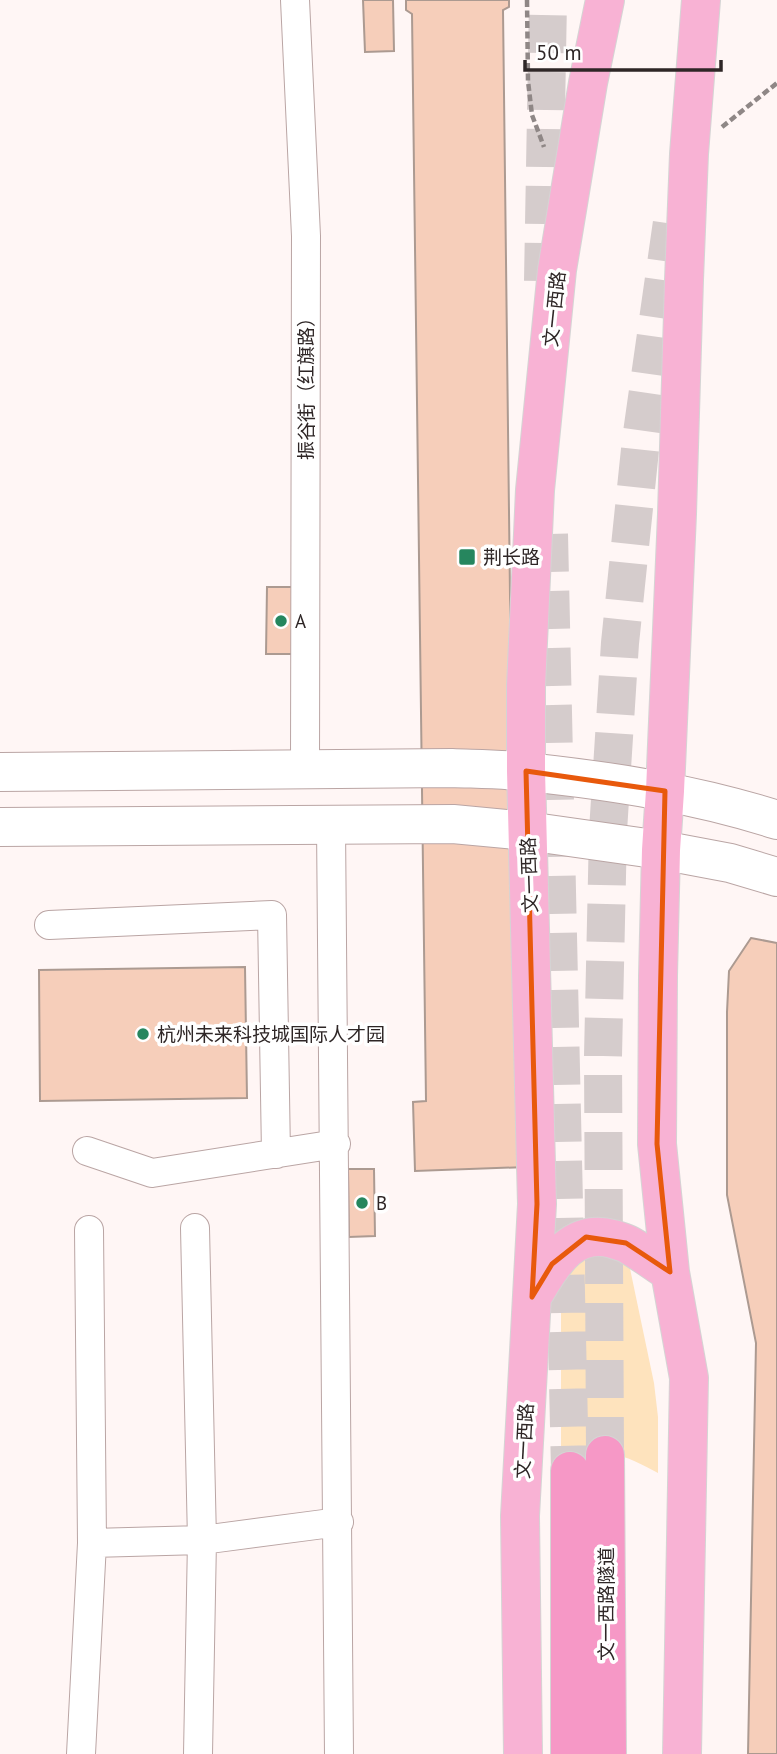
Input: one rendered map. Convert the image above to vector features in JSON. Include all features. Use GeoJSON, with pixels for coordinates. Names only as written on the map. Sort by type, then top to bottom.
{"type":"FeatureCollection","features":[{"type":"Feature","properties":{"kind":"highway","name":"文一西路隧道"},"geometry":{"type":"LineString","coordinates":[[605,1455],[607,1754]]}},
{"type":"Feature","properties":{"kind":"highway","name":"文一西路隧道"},"geometry":{"type":"LineString","coordinates":[[570,1471],[570,1754]]}},
{"type":"Feature","properties":{"kind":"main road","name":"文一西路"},"geometry":{"type":"LineString","coordinates":[[523,1754],[520,1516],[537,1204],[526,771],[526,686],[535,490],[557,270],[588,83],[605,0]]}},
{"type":"Feature","properties":{"kind":"main road"},"geometry":{"type":"LineString","coordinates":[[682,1754],[689,1378],[670,1272],[657,1144],[660,850],[665,791],[689,154],[701,0]]}},
{"type":"Feature","properties":{"kind":"main road"},"geometry":{"type":"LineString","coordinates":[[0,772],[452,768],[526,771],[665,791],[777,820]]}},
{"type":"Feature","properties":{"kind":"main road"},"geometry":{"type":"LineString","coordinates":[[0,827],[453,824],[527,831],[660,850],[730,863],[777,877]]}},
{"type":"Feature","properties":{"kind":"main road"},"geometry":{"type":"LineString","coordinates":[[532,1297],[552,1264],[570,1245],[586,1237],[603,1236],[626,1243],[670,1272]]}},
{"type":"Feature","properties":{"kind":"street","name":"振谷街（红旗路）"},"geometry":{"type":"LineString","coordinates":[[295,0],[306,236],[305,769]]}},
{"type":"Feature","properties":{"kind":"street"},"geometry":{"type":"LineString","coordinates":[[331,825],[336,1144],[339,1754]]}},
{"type":"Feature","properties":{"kind":"street"},"geometry":{"type":"LineString","coordinates":[[49,925],[272,915],[276,1154]]}},
{"type":"Feature","properties":{"kind":"street"},"geometry":{"type":"LineString","coordinates":[[87,1151],[152,1173],[336,1144]]}},
{"type":"Feature","properties":{"kind":"street"},"geometry":{"type":"LineString","coordinates":[[195,1228],[202,1540],[198,1754]]}},
{"type":"Feature","properties":{"kind":"street"},"geometry":{"type":"LineString","coordinates":[[82,1754],[92,1543],[89,1230]]}},
{"type":"Feature","properties":{"kind":"street"},"geometry":{"type":"LineString","coordinates":[[92,1543],[202,1540],[339,1522]]}},
{"type":"Feature","properties":{"kind":"path"},"geometry":{"type":"LineString","coordinates":[[527,0],[527,81],[532,115],[545,150]]}},
{"type":"Feature","properties":{"kind":"path"},"geometry":{"type":"LineString","coordinates":[[689,154],[777,82]]}},
{"type":"Feature","properties":{"kind":"highlighted area"},"geometry":{"type":"Polygon","coordinates":[[[526,771],[665,791],[657,1144],[670,1272],[626,1243],[586,1237],[552,1264],[532,1297],[537,1204],[526,771]]]}},
{"type":"Feature","properties":{"kind":"shaded area"},"geometry":{"type":"Polygon","coordinates":[[[578,1252],[628,1259],[654,1383],[658,1417],[658,1473],[641,1464],[610,1454],[591,1455],[561,1466],[561,1298],[568,1261],[578,1252]]]}},
{"type":"Feature","properties":{"kind":"building"},"geometry":{"type":"Polygon","coordinates":[[[363,0],[393,0],[394,51],[365,52],[363,0]]]}},
{"type":"Feature","properties":{"kind":"building","name":"荆长路"},"geometry":{"type":"Polygon","coordinates":[[[406,0],[509,0],[509,7],[503,10],[516,1097],[526,1167],[415,1171],[413,1102],[426,1101],[412,14],[406,10],[406,0]]]}},
{"type":"Feature","properties":{"kind":"building","name":"A"},"geometry":{"type":"Polygon","coordinates":[[[267,587],[296,587],[295,654],[266,654],[267,587]]]}},
{"type":"Feature","properties":{"kind":"building"},"geometry":{"type":"Polygon","coordinates":[[[751,938],[777,943],[777,1754],[748,1754],[756,1343],[727,1195],[729,971],[751,938]]]}},
{"type":"Feature","properties":{"kind":"building","name":"杭州未来科技城国际人才园"},"geometry":{"type":"Polygon","coordinates":[[[245,967],[247,1098],[40,1101],[39,970],[245,967]]]}},
{"type":"Feature","properties":{"kind":"building","name":"B"},"geometry":{"type":"Polygon","coordinates":[[[348,1169],[374,1169],[375,1236],[349,1237],[348,1169]]]}},
{"type":"Feature","properties":{"kind":"tunnel"},"geometry":{"type":"LineString","coordinates":[[543,281],[548,0]]}},
{"type":"Feature","properties":{"kind":"tunnel"},"geometry":{"type":"LineString","coordinates":[[605,1455],[603,1056],[608,831],[620,643],[641,440],[673,215]]}},
{"type":"Feature","properties":{"kind":"tunnel"},"geometry":{"type":"LineString","coordinates":[[549,534],[570,1471]]}},
{"type":"Feature","properties":{"kind":"place","name":"荆长路"},"geometry":{"type":"Point","coordinates":[467,557]}},
{"type":"Feature","properties":{"kind":"place","name":"A"},"geometry":{"type":"Point","coordinates":[281,621]}},
{"type":"Feature","properties":{"kind":"place","name":"杭州未来科技城国际人才园"},"geometry":{"type":"Point","coordinates":[143,1034]}},
{"type":"Feature","properties":{"kind":"place","name":"B"},"geometry":{"type":"Point","coordinates":[362,1203]}}]}
